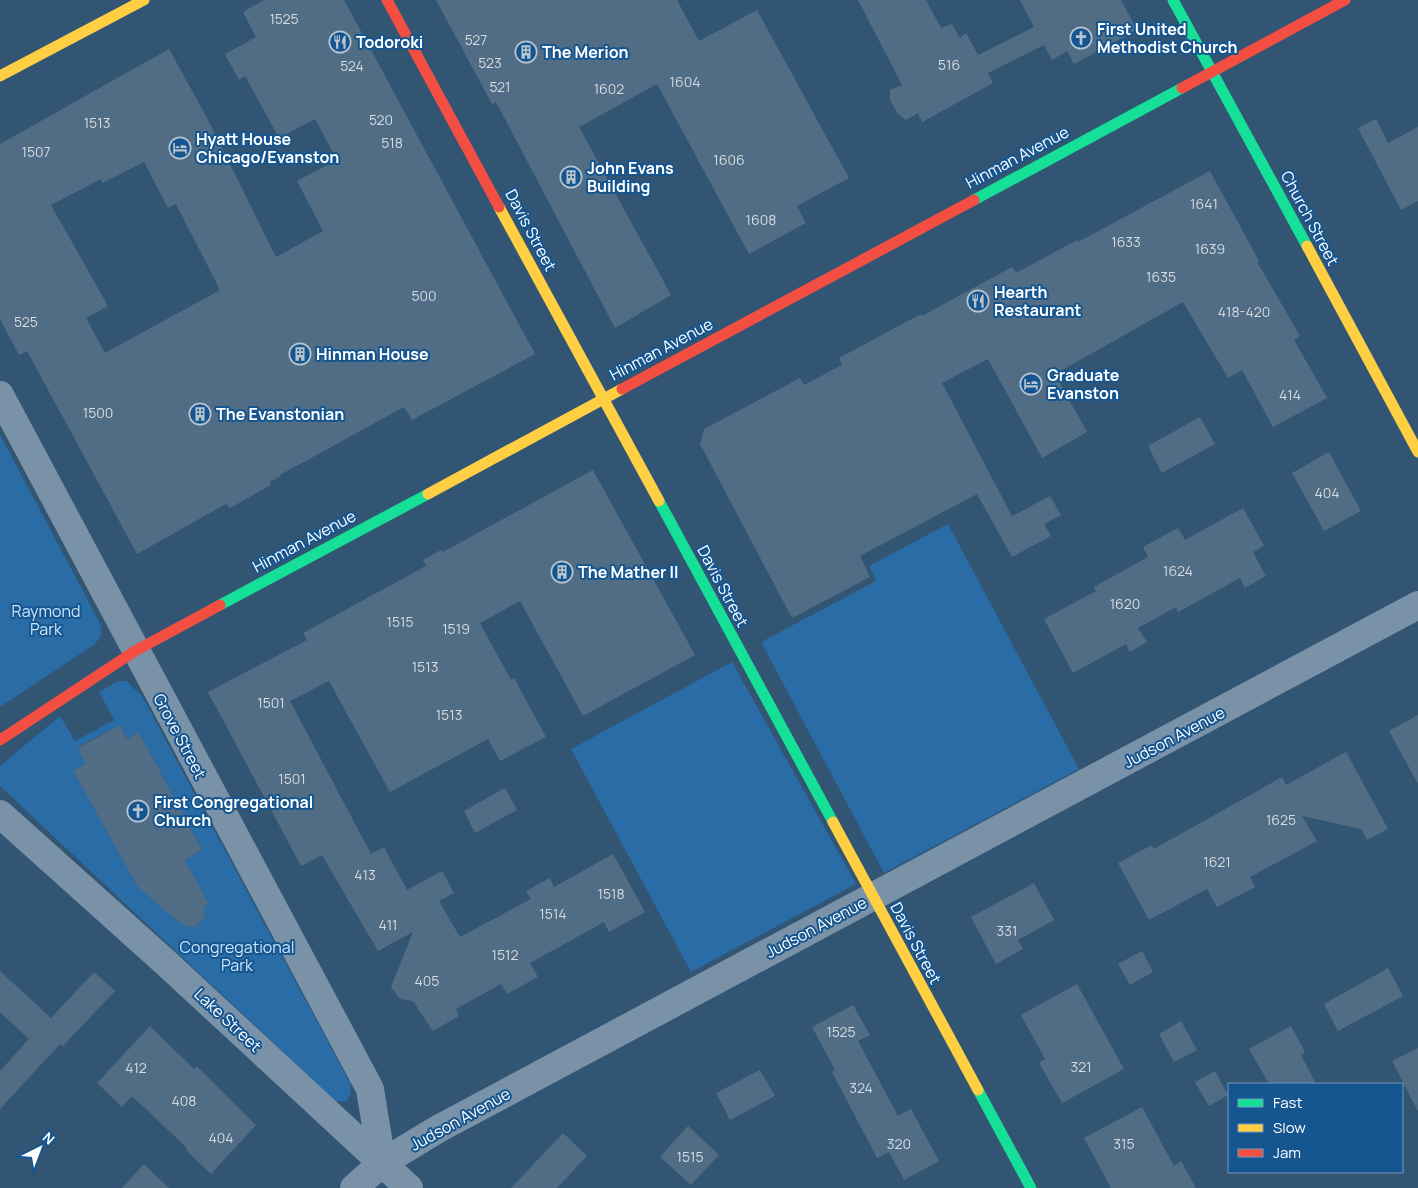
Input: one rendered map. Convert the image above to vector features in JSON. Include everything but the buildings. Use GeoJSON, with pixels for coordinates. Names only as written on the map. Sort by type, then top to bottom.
{"type":"FeatureCollection","features":[{"type":"Feature","properties":{"kind":"street"},"geometry":{"type":"LineString","coordinates":[[0,76],[144,0]]}},
{"type":"Feature","properties":{"kind":"street","name":"Davis Street"},"geometry":{"type":"LineString","coordinates":[[388,0],[1031,1188]]}},
{"type":"Feature","properties":{"kind":"street","name":"Church Street"},"geometry":{"type":"LineString","coordinates":[[1173,0],[1418,452]]}},
{"type":"Feature","properties":{"kind":"street","name":"Hinman Avenue"},"geometry":{"type":"LineString","coordinates":[[0,740],[135,651],[1345,0]]}},
{"type":"Feature","properties":{"kind":"street","name":"Grove Street"},"geometry":{"type":"LineString","coordinates":[[0,395],[370,1089],[382,1162]]}},
{"type":"Feature","properties":{"kind":"street","name":"Judson Avenue"},"geometry":{"type":"LineString","coordinates":[[354,1188],[382,1162],[438,1129],[1418,605]]}},
{"type":"Feature","properties":{"kind":"street","name":"Lake Street"},"geometry":{"type":"LineString","coordinates":[[0,814],[165,962],[409,1188]]}},
{"type":"Feature","properties":{"kind":"green space","name":"Raymond Park"},"geometry":{"type":"Polygon","coordinates":[[[0,435],[100,623],[102,634],[95,644],[0,707],[0,435]]]}},
{"type":"Feature","properties":{"kind":"green space"},"geometry":{"type":"Polygon","coordinates":[[[948,524],[1079,769],[884,873],[761,642],[876,581],[869,566],[948,524]]]}},
{"type":"Feature","properties":{"kind":"green space"},"geometry":{"type":"Polygon","coordinates":[[[732,662],[856,884],[691,972],[571,749],[732,662]]]}},
{"type":"Feature","properties":{"kind":"green space","name":"Congregational Park"},"geometry":{"type":"Polygon","coordinates":[[[118,681],[126,681],[142,696],[350,1083],[351,1092],[347,1101],[337,1102],[330,1096],[0,786],[0,766],[60,716],[75,741],[114,720],[99,692],[118,681]],[[120,725],[78,747],[85,764],[73,771],[138,886],[161,907],[166,905],[176,922],[180,920],[188,927],[195,927],[205,917],[203,907],[209,904],[185,860],[202,850],[139,732],[127,739],[120,725]]]}},
{"type":"Feature","properties":{"kind":"traffic: fast"},"geometry":{"type":"LineString","coordinates":[[1173,0],[1307,246]]}},
{"type":"Feature","properties":{"kind":"traffic: fast"},"geometry":{"type":"LineString","coordinates":[[974,200],[1182,88]]}},
{"type":"Feature","properties":{"kind":"traffic: fast"},"geometry":{"type":"LineString","coordinates":[[220,605],[428,494]]}},
{"type":"Feature","properties":{"kind":"traffic: fast"},"geometry":{"type":"LineString","coordinates":[[659,501],[833,822]]}},
{"type":"Feature","properties":{"kind":"traffic: fast"},"geometry":{"type":"LineString","coordinates":[[978,1090],[1031,1188]]}},
{"type":"Feature","properties":{"kind":"traffic: slow"},"geometry":{"type":"LineString","coordinates":[[0,76],[144,0]]}},
{"type":"Feature","properties":{"kind":"traffic: slow"},"geometry":{"type":"LineString","coordinates":[[499,207],[659,501]]}},
{"type":"Feature","properties":{"kind":"traffic: slow"},"geometry":{"type":"LineString","coordinates":[[1307,246],[1418,452]]}},
{"type":"Feature","properties":{"kind":"traffic: slow"},"geometry":{"type":"LineString","coordinates":[[428,494],[622,389]]}},
{"type":"Feature","properties":{"kind":"traffic: slow"},"geometry":{"type":"LineString","coordinates":[[833,822],[978,1090]]}},
{"type":"Feature","properties":{"kind":"traffic: jam"},"geometry":{"type":"LineString","coordinates":[[387,0],[499,207]]}},
{"type":"Feature","properties":{"kind":"traffic: jam"},"geometry":{"type":"LineString","coordinates":[[1182,88],[1345,0]]}},
{"type":"Feature","properties":{"kind":"traffic: jam"},"geometry":{"type":"LineString","coordinates":[[622,389],[974,200]]}},
{"type":"Feature","properties":{"kind":"traffic: jam"},"geometry":{"type":"LineString","coordinates":[[0,740],[135,651],[220,605]]}},
{"type":"Feature","properties":{"kind":"place","name":"First United Methodist Church"},"geometry":{"type":"Point","coordinates":[1081,38]}},
{"type":"Feature","properties":{"kind":"place","name":"Todoroki"},"geometry":{"type":"Point","coordinates":[340,42]}},
{"type":"Feature","properties":{"kind":"place","name":"The Merion"},"geometry":{"type":"Point","coordinates":[526,52]}},
{"type":"Feature","properties":{"kind":"place","name":"Hyatt House Chicago/Evanston"},"geometry":{"type":"Point","coordinates":[180,148]}},
{"type":"Feature","properties":{"kind":"place","name":"John Evans Building"},"geometry":{"type":"Point","coordinates":[571,177]}},
{"type":"Feature","properties":{"kind":"place","name":"Hearth Restaurant"},"geometry":{"type":"Point","coordinates":[978,301]}},
{"type":"Feature","properties":{"kind":"place","name":"Hinman House"},"geometry":{"type":"Point","coordinates":[300,354]}},
{"type":"Feature","properties":{"kind":"place","name":"Graduate Evanston"},"geometry":{"type":"Point","coordinates":[1031,384]}},
{"type":"Feature","properties":{"kind":"place","name":"The Evanstonian"},"geometry":{"type":"Point","coordinates":[200,414]}},
{"type":"Feature","properties":{"kind":"place","name":"The Mather II"},"geometry":{"type":"Point","coordinates":[562,572]}},
{"type":"Feature","properties":{"kind":"place","name":"First Congregational Church"},"geometry":{"type":"Point","coordinates":[138,811]}}]}
